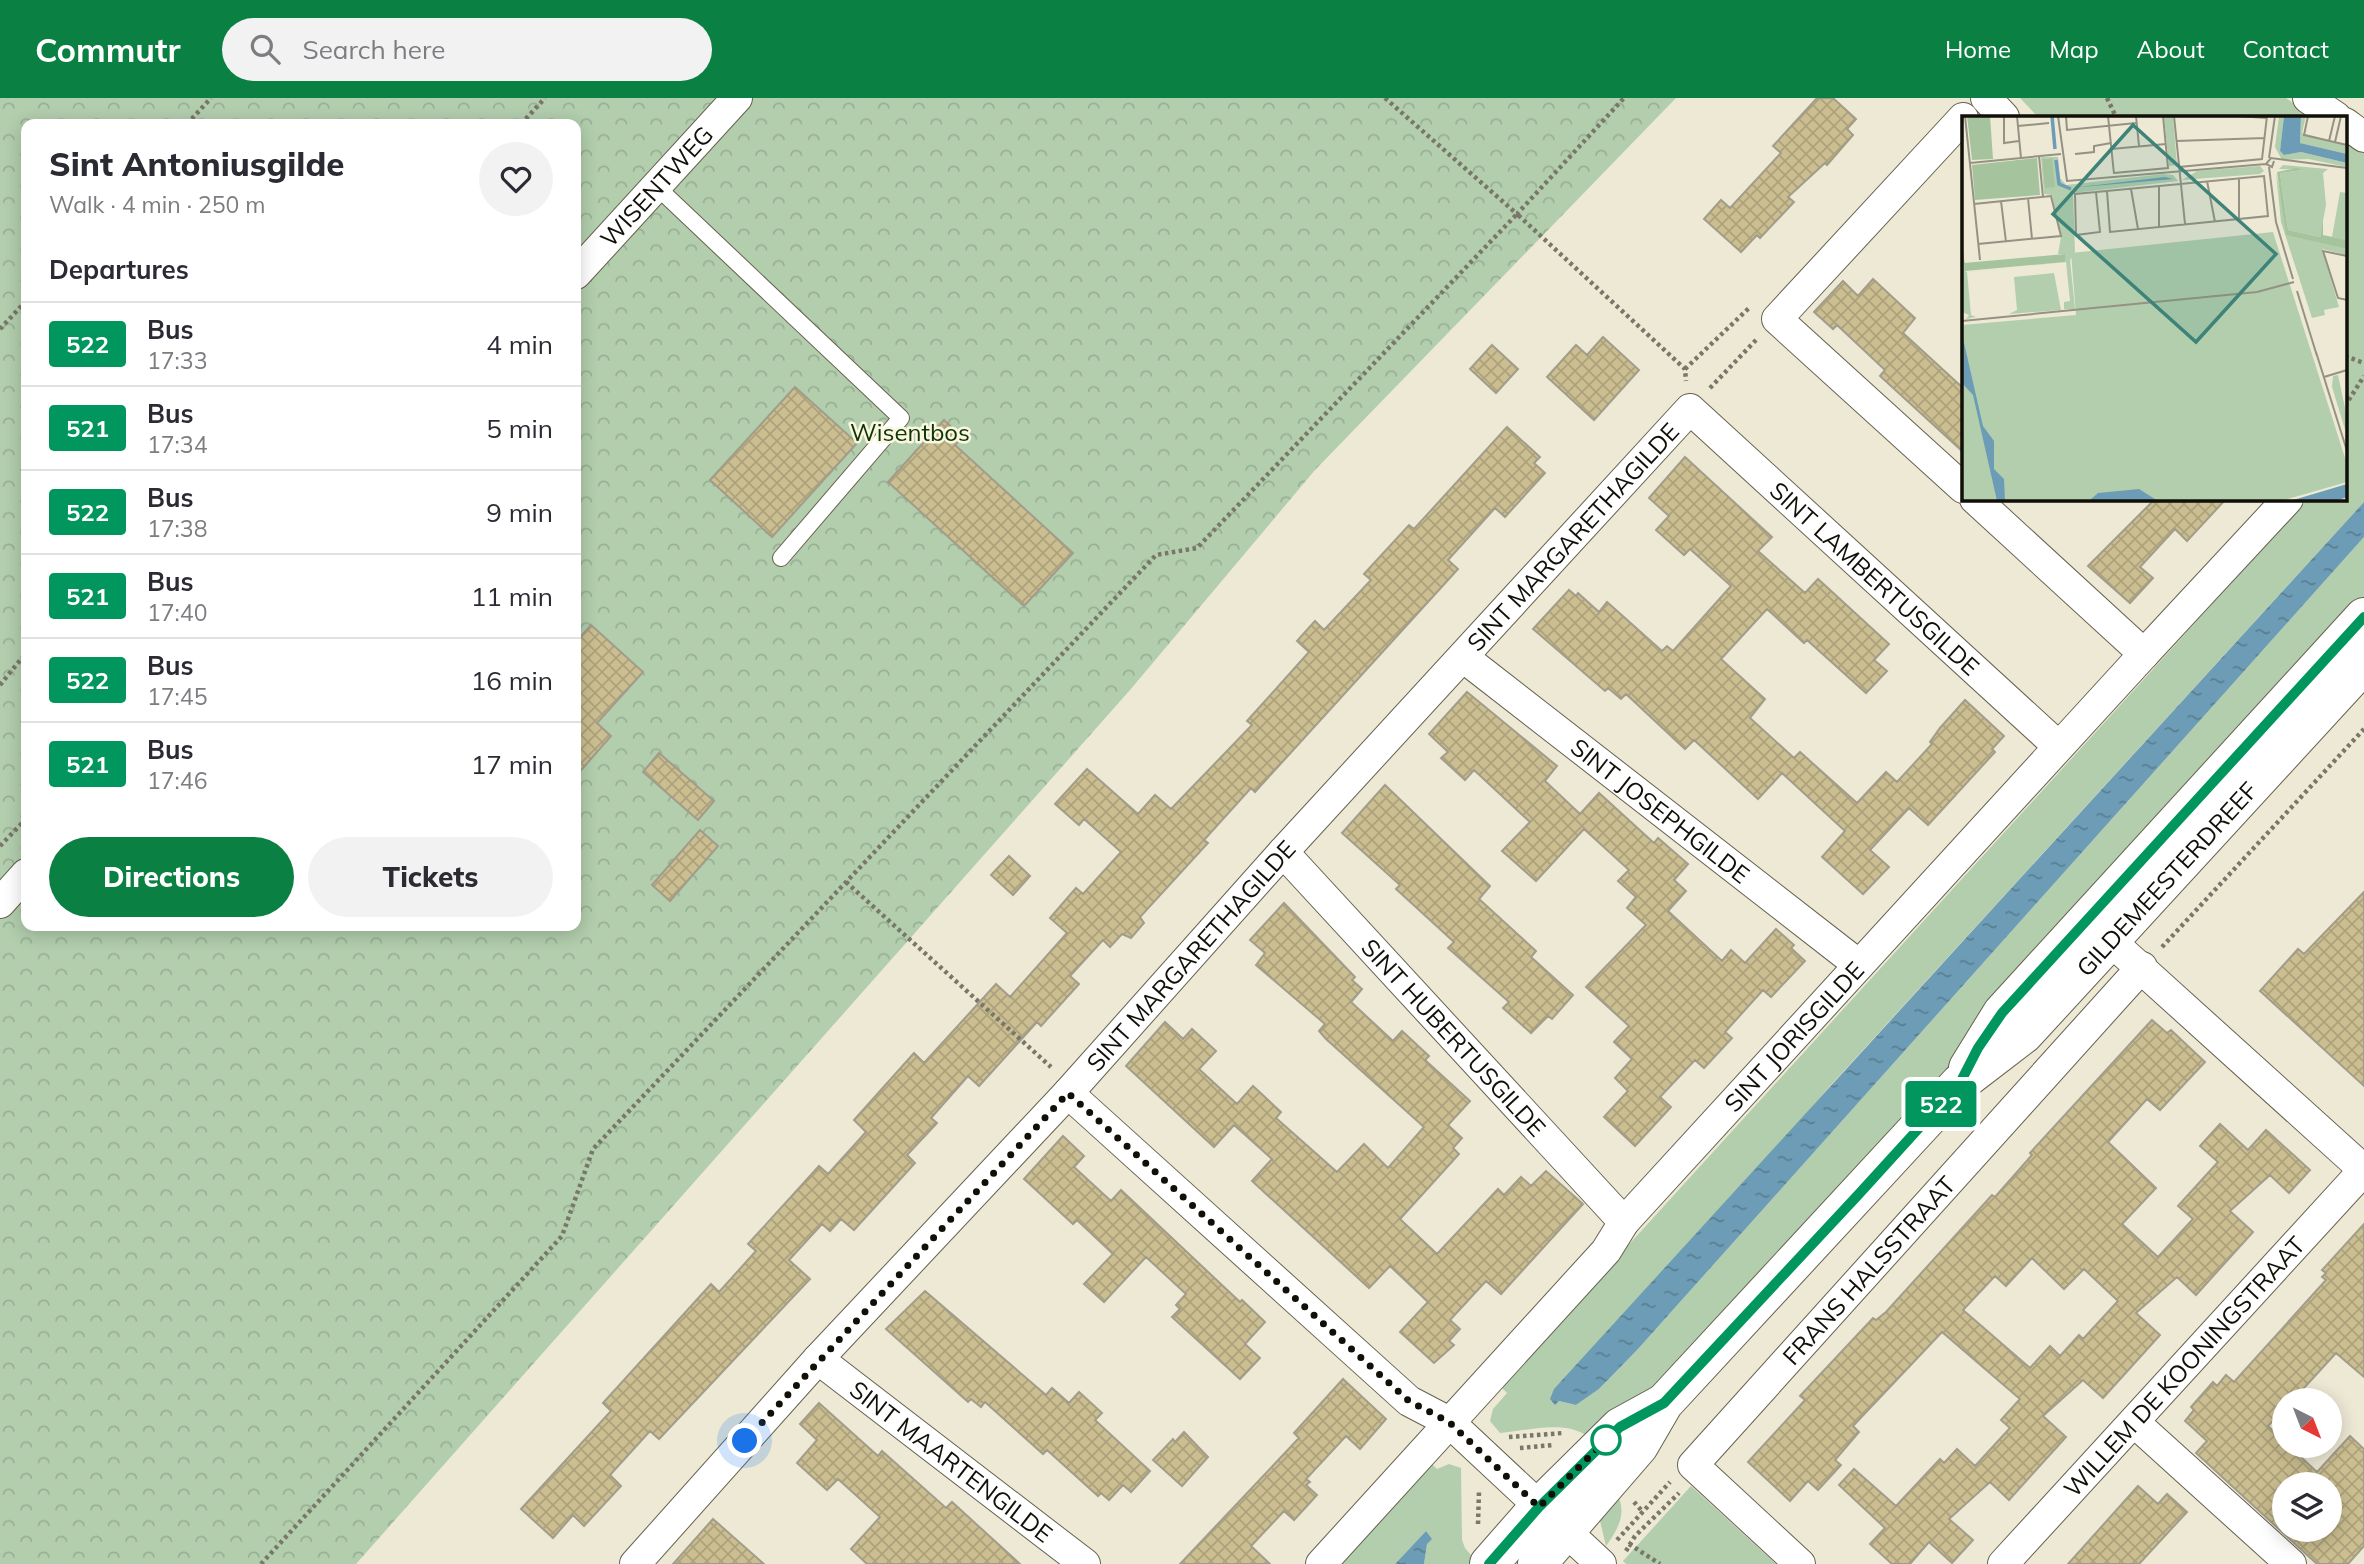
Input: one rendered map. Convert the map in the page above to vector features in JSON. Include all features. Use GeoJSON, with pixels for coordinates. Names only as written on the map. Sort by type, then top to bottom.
{"type":"FeatureCollection","features":[{"type":"Feature","properties":{"kind":"street","name":"WISENTWEG"},"geometry":{"type":"LineString","coordinates":[[581,269],[737,98]]}},
{"type":"Feature","properties":{"kind":"street"},"geometry":{"type":"LineString","coordinates":[[1966,116],[1984,98],[2003,116]]}},
{"type":"Feature","properties":{"kind":"street"},"geometry":{"type":"LineString","coordinates":[[2308,98],[2335,116]]}},
{"type":"Feature","properties":{"kind":"street"},"geometry":{"type":"LineString","coordinates":[[1962,120],[1777,319],[1962,487]]}},
{"type":"Feature","properties":{"kind":"street"},"geometry":{"type":"LineString","coordinates":[[2346,124],[2364,136]]}},
{"type":"Feature","properties":{"kind":"street","name":"SINT MARGARETHAGILDE"},"geometry":{"type":"LineString","coordinates":[[635,1564],[818,1359],[1068,1093],[1283,852],[1690,409]]}},
{"type":"Feature","properties":{"kind":"street","name":"SINT LAMBERTUSGILDE"},"geometry":{"type":"LineString","coordinates":[[1690,409],[2058,746]]}},
{"type":"Feature","properties":{"kind":"street"},"geometry":{"type":"LineString","coordinates":[[1976,500],[2144,654]]}},
{"type":"Feature","properties":{"kind":"street","name":"SINT JORISGILDE"},"geometry":{"type":"LineString","coordinates":[[1321,1564],[1606,1251],[1624,1222],[2058,746],[2287,500]]}},
{"type":"Feature","properties":{"kind":"street","name":"GILDEMEESTERDREEF"},"geometry":{"type":"LineString","coordinates":[[1537,1564],[1552,1520],[1620,1427],[1664,1403],[1960,1083],[2024,1034],[2099,930],[2364,617]]}},
{"type":"Feature","properties":{"kind":"street","name":"SINT JOSEPHGILDE"},"geometry":{"type":"LineString","coordinates":[[1463,657],[1859,965]]}},
{"type":"Feature","properties":{"kind":"street","name":"GILDEMEESTERDREEF"},"geometry":{"type":"LineString","coordinates":[[2099,930],[2364,664]]}},
{"type":"Feature","properties":{"kind":"street","name":"SINT HUBERTUSGILDE"},"geometry":{"type":"LineString","coordinates":[[1283,852],[1624,1222]]}},
{"type":"Feature","properties":{"kind":"street"},"geometry":{"type":"LineString","coordinates":[[0,903],[21,880]]}},
{"type":"Feature","properties":{"kind":"street"},"geometry":{"type":"LineString","coordinates":[[2099,930],[2364,1170]]}},
{"type":"Feature","properties":{"kind":"street","name":"FRANS HALSSTRAAT"},"geometry":{"type":"LineString","coordinates":[[1690,1475],[2142,967]]}},
{"type":"Feature","properties":{"kind":"street"},"geometry":{"type":"LineString","coordinates":[[1068,1093],[1409,1401],[1449,1422],[1552,1520],[1603,1561]]}},
{"type":"Feature","properties":{"kind":"street","name":"WILLEM DE KOONINGSTRAAT"},"geometry":{"type":"LineString","coordinates":[[2003,1564],[2364,1170]]}},
{"type":"Feature","properties":{"kind":"street","name":"SINT MAARTENGILDE"},"geometry":{"type":"LineString","coordinates":[[818,1359],[1085,1564]]}},
{"type":"Feature","properties":{"kind":"street"},"geometry":{"type":"LineString","coordinates":[[2134,1422],[2291,1564]]}},
{"type":"Feature","properties":{"kind":"street"},"geometry":{"type":"LineString","coordinates":[[1690,1475],[1800,1564]]}},
{"type":"Feature","properties":{"kind":"street","name":"GILDEMEESTERDREEF"},"geometry":{"type":"LineString","coordinates":[[1493,1560],[1552,1520]]}},
{"type":"Feature","properties":{"kind":"lane"},"geometry":{"type":"LineString","coordinates":[[657,187],[901,418],[781,558]]}},
{"type":"Feature","properties":{"kind":"path"},"geometry":{"type":"LineString","coordinates":[[192,119],[211,98]]}},
{"type":"Feature","properties":{"kind":"path"},"geometry":{"type":"LineString","coordinates":[[526,119],[545,98]]}},
{"type":"Feature","properties":{"kind":"path"},"geometry":{"type":"LineString","coordinates":[[1385,98],[1517,214],[1685,369],[1690,409]]}},
{"type":"Feature","properties":{"kind":"path"},"geometry":{"type":"LineString","coordinates":[[261,1564],[562,1236],[593,1149],[1156,555],[1197,548],[1517,214],[1624,98]]}},
{"type":"Feature","properties":{"kind":"path"},"geometry":{"type":"LineString","coordinates":[[2107,98],[2116,116]]}},
{"type":"Feature","properties":{"kind":"path"},"geometry":{"type":"LineString","coordinates":[[0,329],[21,306]]}},
{"type":"Feature","properties":{"kind":"path"},"geometry":{"type":"LineString","coordinates":[[1685,369],[1747,307],[1777,319],[1690,409]]}},
{"type":"Feature","properties":{"kind":"path"},"geometry":{"type":"LineString","coordinates":[[2346,356],[2364,363]]}},
{"type":"Feature","properties":{"kind":"path"},"geometry":{"type":"LineString","coordinates":[[2346,404],[2364,376]]}},
{"type":"Feature","properties":{"kind":"path"},"geometry":{"type":"LineString","coordinates":[[0,685],[21,659]]}},
{"type":"Feature","properties":{"kind":"path","name":"GILDEMEESTERDREEF"},"geometry":{"type":"LineString","coordinates":[[2142,967],[2223,884],[2364,729]]}},
{"type":"Feature","properties":{"kind":"path"},"geometry":{"type":"LineString","coordinates":[[0,846],[21,823]]}},
{"type":"Feature","properties":{"kind":"path"},"geometry":{"type":"LineString","coordinates":[[846,882],[1052,1068],[1068,1093]]}},
{"type":"Feature","properties":{"kind":"path"},"geometry":{"type":"LineString","coordinates":[[1493,1560],[1477,1534],[1481,1452],[1497,1438],[1576,1434]]}},
{"type":"Feature","properties":{"kind":"path"},"geometry":{"type":"LineString","coordinates":[[1603,1561],[1618,1538],[1678,1473],[1690,1475]]}},
{"type":"Feature","properties":{"kind":"path"},"geometry":{"type":"LineString","coordinates":[[1603,1561],[1629,1544],[1690,1475]]}},
{"type":"Feature","properties":{"kind":"path"},"geometry":{"type":"LineString","coordinates":[[1618,1538],[1660,1564]]}},
{"type":"Feature","properties":{"kind":"green space","name":"Wisentbos"},"geometry":{"type":"Polygon","coordinates":[[[0,98],[1676,98],[1315,470],[1130,690],[356,1564],[0,1564],[0,98]]]}},
{"type":"Feature","properties":{"kind":"green space"},"geometry":{"type":"Polygon","coordinates":[[[2020,98],[2286,98],[2312,116],[2037,116],[2020,98]]]}},
{"type":"Feature","properties":{"kind":"green space"},"geometry":{"type":"Polygon","coordinates":[[[2346,140],[2364,153],[2364,502],[1830,1086],[1555,1404],[1559,1401],[1576,1405],[1599,1389],[1638,1349],[2364,537],[2364,605],[1680,1367],[1588,1437],[1569,1428],[1557,1427],[1500,1433],[1490,1421],[1493,1409],[1507,1393],[1500,1386],[2307,500],[2346,500],[2346,140]]]}},
{"type":"Feature","properties":{"kind":"green space"},"geometry":{"type":"Polygon","coordinates":[[[1430,1462],[1437,1469],[1449,1464],[1461,1468],[1462,1540],[1476,1561],[1474,1564],[1424,1564],[1427,1544],[1431,1539],[1426,1531],[1395,1564],[1338,1564],[1430,1462]]]}},
{"type":"Feature","properties":{"kind":"green space"},"geometry":{"type":"Polygon","coordinates":[[[1691,1486],[1776,1564],[1626,1564],[1623,1561],[1691,1486]]]}},
{"type":"Feature","properties":{"kind":"green space"},"geometry":{"type":"Polygon","coordinates":[[[1618,1496],[1621,1516],[1606,1546],[1600,1521],[1618,1496]]]}},
{"type":"Feature","properties":{"kind":"water"},"geometry":{"type":"Polygon","coordinates":[[[2364,502],[2364,537],[1638,1349],[1599,1389],[1576,1405],[1559,1401],[1555,1405],[1550,1399],[1554,1389],[2364,502]]]}},
{"type":"Feature","properties":{"kind":"water"},"geometry":{"type":"Polygon","coordinates":[[[1426,1531],[1432,1539],[1427,1544],[1424,1564],[1395,1564],[1426,1531]]]}},
{"type":"Feature","properties":{"kind":"building"},"geometry":{"type":"Polygon","coordinates":[[[1817,98],[1833,98],[1856,119],[1847,129],[1853,135],[1827,165],[1825,163],[1788,197],[1794,202],[1760,238],[1757,235],[1741,252],[1704,219],[1721,200],[1730,208],[1781,153],[1773,146],[1817,98]]]}},
{"type":"Feature","properties":{"kind":"building"},"geometry":{"type":"Polygon","coordinates":[[[1873,279],[1915,318],[1903,333],[1962,387],[1962,451],[1880,376],[1885,370],[1837,325],[1833,329],[1814,312],[1843,281],[1858,296],[1873,279]]]}},
{"type":"Feature","properties":{"kind":"building"},"geometry":{"type":"Polygon","coordinates":[[[1603,337],[1639,370],[1594,420],[1547,377],[1576,345],[1587,355],[1603,337]]]}},
{"type":"Feature","properties":{"kind":"building"},"geometry":{"type":"Polygon","coordinates":[[[1492,345],[1518,369],[1496,393],[1470,369],[1492,345]]]}},
{"type":"Feature","properties":{"kind":"building"},"geometry":{"type":"Polygon","coordinates":[[[795,387],[857,443],[772,537],[710,480],[795,387]]]}},
{"type":"Feature","properties":{"kind":"building"},"geometry":{"type":"Polygon","coordinates":[[[944,420],[962,437],[955,445],[1073,553],[1024,606],[888,482],[944,420]]]}},
{"type":"Feature","properties":{"kind":"building"},"geometry":{"type":"Polygon","coordinates":[[[1507,427],[1540,457],[1534,463],[1545,473],[1505,517],[1495,508],[1448,560],[1458,569],[1255,792],[1251,788],[1204,840],[1208,843],[1140,917],[1144,923],[1131,938],[1122,934],[1110,947],[1103,940],[1070,976],[1079,984],[1041,1026],[1037,1022],[979,1086],[968,1076],[931,1118],[937,1123],[907,1155],[915,1163],[854,1230],[841,1219],[830,1231],[822,1224],[789,1260],[810,1279],[659,1439],[650,1431],[610,1475],[621,1486],[584,1526],[573,1515],[553,1538],[521,1509],[611,1411],[603,1403],[711,1284],[719,1292],[756,1251],[748,1244],[819,1166],[828,1174],[866,1132],[854,1120],[914,1053],[924,1063],[996,984],[1010,997],[1067,933],[1050,918],[1076,888],[1083,894],[1121,852],[1084,819],[1079,825],[1055,804],[1087,769],[1138,814],[1155,795],[1171,809],[1252,725],[1247,721],[1309,652],[1297,641],[1315,621],[1324,630],[1371,580],[1364,574],[1409,525],[1414,529],[1507,427]]]}},
{"type":"Feature","properties":{"kind":"building"},"geometry":{"type":"Polygon","coordinates":[[[1685,457],[1772,537],[1758,551],[1805,593],[1818,579],[1889,644],[1874,660],[1887,671],[1866,693],[1807,640],[1804,643],[1767,609],[1721,659],[1765,699],[1750,718],[1794,758],[1800,752],[1857,803],[1886,772],[1897,782],[1932,744],[1930,742],[1940,728],[1965,700],[2004,736],[1992,749],[1995,752],[1928,825],[1909,808],[1870,850],[1889,867],[1863,894],[1822,857],[1845,831],[1782,773],[1758,799],[1694,740],[1685,749],[1626,694],[1621,699],[1608,688],[1605,691],[1533,629],[1569,590],[1576,596],[1578,593],[1599,612],[1607,602],[1662,651],[1667,646],[1673,651],[1731,586],[1690,549],[1684,555],[1656,530],[1669,516],[1649,498],[1685,457]]]}},
{"type":"Feature","properties":{"kind":"building"},"geometry":{"type":"Polygon","coordinates":[[[2154,500],[2225,500],[2187,541],[2175,529],[2140,567],[2153,578],[2130,603],[2088,566],[2154,500]]]}},
{"type":"Feature","properties":{"kind":"building"},"geometry":{"type":"Polygon","coordinates":[[[591,625],[643,672],[597,723],[611,736],[581,770],[581,636],[591,625]]]}},
{"type":"Feature","properties":{"kind":"building"},"geometry":{"type":"Polygon","coordinates":[[[1467,692],[1557,766],[1545,781],[1580,814],[1599,793],[1654,843],[1658,838],[1688,864],[1674,880],[1686,891],[1668,911],[1722,961],[1731,950],[1745,963],[1776,929],[1794,945],[1791,948],[1805,961],[1771,997],[1763,990],[1725,1032],[1732,1038],[1704,1068],[1695,1060],[1660,1097],[1671,1107],[1635,1146],[1604,1117],[1628,1091],[1615,1078],[1632,1059],[1614,1042],[1629,1026],[1586,987],[1646,925],[1627,908],[1636,897],[1618,881],[1629,870],[1584,829],[1536,881],[1502,851],[1530,822],[1474,770],[1465,780],[1441,758],[1448,752],[1429,734],[1467,692]]]}},
{"type":"Feature","properties":{"kind":"building"},"geometry":{"type":"Polygon","coordinates":[[[659,753],[714,801],[698,820],[643,772],[659,753]]]}},
{"type":"Feature","properties":{"kind":"building"},"geometry":{"type":"Polygon","coordinates":[[[1385,785],[1490,886],[1479,899],[1536,951],[1531,957],[1573,995],[1552,1019],[1548,1016],[1531,1033],[1503,1008],[1509,1002],[1448,948],[1454,942],[1396,889],[1400,885],[1342,833],[1385,785]]]}},
{"type":"Feature","properties":{"kind":"building"},"geometry":{"type":"Polygon","coordinates":[[[700,830],[718,846],[670,901],[652,885],[700,830]]]}},
{"type":"Feature","properties":{"kind":"building"},"geometry":{"type":"Polygon","coordinates":[[[1009,856],[1030,876],[1013,895],[991,875],[1009,856]]]}},
{"type":"Feature","properties":{"kind":"building"},"geometry":{"type":"Polygon","coordinates":[[[2364,892],[2364,1086],[2260,991],[2298,949],[2304,954],[2364,892]]]}},
{"type":"Feature","properties":{"kind":"building"},"geometry":{"type":"Polygon","coordinates":[[[1284,903],[1355,977],[1352,980],[1362,989],[1351,1002],[1393,1041],[1402,1031],[1429,1056],[1425,1060],[1470,1101],[1448,1125],[1462,1138],[1453,1148],[1459,1154],[1400,1219],[1437,1254],[1498,1189],[1504,1195],[1521,1177],[1531,1186],[1546,1171],[1583,1204],[1501,1294],[1486,1281],[1450,1320],[1460,1329],[1449,1341],[1454,1345],[1434,1363],[1400,1332],[1428,1302],[1390,1266],[1369,1288],[1252,1181],[1272,1159],[1234,1125],[1214,1147],[1126,1066],[1165,1022],[1183,1039],[1192,1029],[1216,1051],[1199,1069],[1237,1104],[1253,1086],[1281,1112],[1276,1118],[1337,1172],[1364,1144],[1388,1168],[1424,1127],[1326,1039],[1319,1031],[1325,1024],[1256,965],[1265,953],[1250,940],[1284,903]]]}},
{"type":"Feature","properties":{"kind":"building"},"geometry":{"type":"Polygon","coordinates":[[[2152,1020],[2167,1033],[2171,1030],[2205,1062],[2160,1110],[2147,1099],[2108,1142],[2156,1188],[2122,1224],[2158,1257],[2193,1219],[2178,1206],[2218,1162],[2200,1146],[2220,1124],[2248,1150],[2266,1130],[2310,1170],[2289,1193],[2270,1175],[2230,1211],[2253,1232],[2196,1295],[2177,1277],[2136,1313],[2160,1335],[2103,1398],[2083,1380],[2043,1416],[2066,1437],[2009,1500],[1990,1482],[1949,1519],[1973,1540],[1952,1563],[1929,1542],[1910,1564],[1892,1564],[1870,1544],[1885,1528],[1839,1485],[1854,1469],[1896,1506],[1940,1459],[1944,1463],[1957,1449],[1975,1466],[2010,1428],[2001,1420],[2020,1399],[1942,1332],[1853,1426],[1859,1432],[1835,1460],[1841,1465],[1818,1490],[1808,1481],[1790,1501],[1748,1462],[1805,1400],[1800,1396],[1873,1318],[1876,1320],[1886,1312],[1992,1195],[1995,1197],[2032,1155],[2030,1153],[2152,1020]],[[2032,1258],[2006,1286],[1995,1276],[1963,1310],[2030,1368],[2050,1346],[2060,1356],[2079,1335],[2083,1339],[2118,1301],[2084,1269],[2064,1289],[2032,1258]]]}},
{"type":"Feature","properties":{"kind":"building"},"geometry":{"type":"Polygon","coordinates":[[[1063,1136],[1084,1156],[1074,1167],[1111,1201],[1121,1190],[1240,1302],[1242,1300],[1265,1322],[1245,1344],[1260,1358],[1240,1379],[1172,1317],[1180,1309],[1176,1305],[1186,1294],[1146,1257],[1104,1302],[1084,1284],[1113,1254],[1077,1220],[1073,1224],[1024,1179],[1063,1136]]]}},
{"type":"Feature","properties":{"kind":"building"},"geometry":{"type":"Polygon","coordinates":[[[2364,1224],[2364,1377],[2336,1353],[2304,1388],[2272,1388],[2272,1422],[2268,1426],[2272,1430],[2272,1458],[2302,1458],[2317,1472],[2272,1472],[2272,1523],[2196,1453],[2207,1441],[2185,1421],[2194,1410],[2191,1407],[2213,1382],[2217,1386],[2226,1375],[2234,1382],[2326,1280],[2322,1277],[2326,1273],[2322,1270],[2364,1224]]]}},
{"type":"Feature","properties":{"kind":"building"},"geometry":{"type":"Polygon","coordinates":[[[925,1291],[1046,1395],[1052,1388],[1069,1403],[1079,1392],[1102,1413],[1095,1420],[1150,1471],[1131,1492],[1123,1485],[1109,1500],[1101,1493],[1098,1496],[1047,1450],[1043,1454],[985,1402],[981,1407],[971,1399],[968,1402],[886,1329],[925,1291]]]}},
{"type":"Feature","properties":{"kind":"building"},"geometry":{"type":"Polygon","coordinates":[[[1343,1379],[1386,1419],[1360,1449],[1346,1436],[1306,1479],[1310,1482],[1306,1485],[1317,1495],[1294,1520],[1284,1511],[1251,1546],[1270,1564],[1180,1564],[1299,1438],[1294,1433],[1343,1379]]]}},
{"type":"Feature","properties":{"kind":"building"},"geometry":{"type":"Polygon","coordinates":[[[819,1403],[878,1456],[882,1451],[946,1508],[952,1502],[1020,1564],[867,1564],[851,1549],[880,1517],[838,1479],[827,1490],[797,1463],[817,1440],[800,1424],[819,1403]]]}},
{"type":"Feature","properties":{"kind":"building"},"geometry":{"type":"Polygon","coordinates":[[[1184,1432],[1208,1457],[1182,1486],[1153,1460],[1173,1439],[1175,1442],[1184,1432]]]}},
{"type":"Feature","properties":{"kind":"building"},"geometry":{"type":"Polygon","coordinates":[[[2350,1436],[2364,1449],[2364,1546],[2348,1564],[2317,1564],[2293,1542],[2342,1542],[2342,1472],[2317,1472],[2330,1458],[2342,1458],[2342,1445],[2350,1436]]]}},
{"type":"Feature","properties":{"kind":"building"},"geometry":{"type":"Polygon","coordinates":[[[2138,1486],[2158,1504],[2167,1494],[2187,1512],[2139,1564],[2068,1564],[2138,1486]]]}},
{"type":"Feature","properties":{"kind":"building"},"geometry":{"type":"Polygon","coordinates":[[[713,1519],[764,1564],[673,1564],[713,1519]]]}},
{"type":"Feature","properties":{"kind":"bus line","name":"522"},"geometry":{"type":"LineString","coordinates":[[1489,1564],[1508,1539],[1620,1427],[1664,1403],[1858,1195],[1960,1083],[1978,1048],[2002,1013],[2364,617]]}},
{"type":"Feature","properties":{"kind":"route"},"geometry":{"type":"LineString","coordinates":[[745,1441],[818,1359],[1068,1093],[1409,1401],[1449,1422],[1539,1507],[1608,1439],[1606,1440]]}}]}
